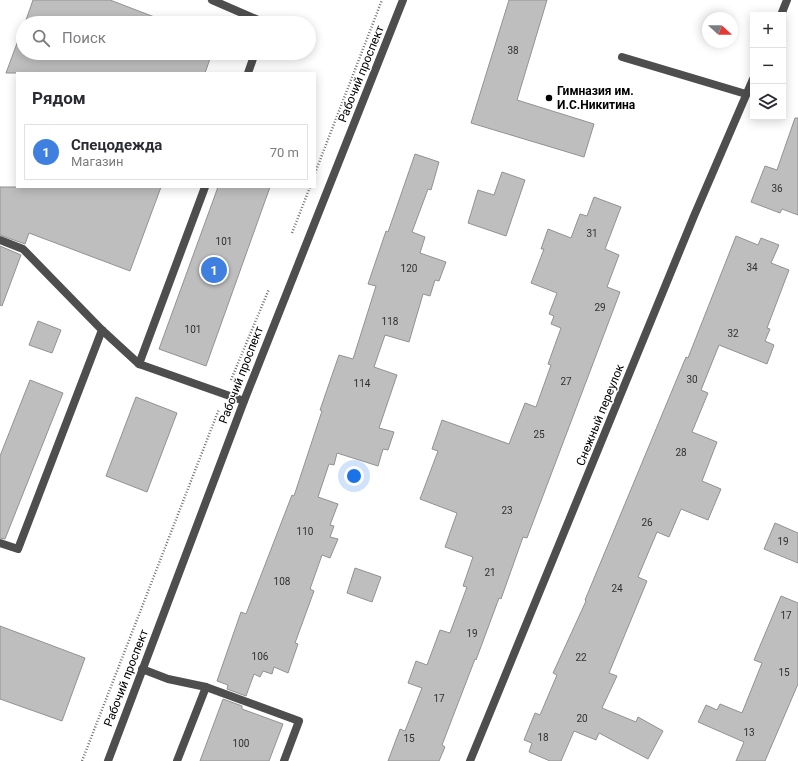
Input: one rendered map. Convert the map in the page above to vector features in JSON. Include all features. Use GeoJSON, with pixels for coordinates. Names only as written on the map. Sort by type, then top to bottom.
{"type":"FeatureCollection","features":[{"type":"Feature","properties":{"kind":"street"},"geometry":{"type":"LineString","coordinates":[[212,0],[249,16]]}},
{"type":"Feature","properties":{"kind":"street","name":"Рабочий проспект"},"geometry":{"type":"LineString","coordinates":[[108,761],[244,401],[403,0]]}},
{"type":"Feature","properties":{"kind":"street"},"geometry":{"type":"LineString","coordinates":[[782,12],[787,0]]}},
{"type":"Feature","properties":{"kind":"street"},"geometry":{"type":"LineString","coordinates":[[622,57],[746,94]]}},
{"type":"Feature","properties":{"kind":"street"},"geometry":{"type":"LineString","coordinates":[[248,72],[253,60]]}},
{"type":"Feature","properties":{"kind":"street","name":"Снежный переулок"},"geometry":{"type":"LineString","coordinates":[[470,761],[694,216],[751,84]]}},
{"type":"Feature","properties":{"kind":"street"},"geometry":{"type":"LineString","coordinates":[[139,364],[205,188]]}},
{"type":"Feature","properties":{"kind":"street"},"geometry":{"type":"LineString","coordinates":[[0,240],[23,249],[102,330],[139,364],[244,401]]}},
{"type":"Feature","properties":{"kind":"street"},"geometry":{"type":"LineString","coordinates":[[0,542],[18,549],[102,330]]}},
{"type":"Feature","properties":{"kind":"street"},"geometry":{"type":"LineString","coordinates":[[142,669],[168,679],[206,687],[299,721],[284,761]]}},
{"type":"Feature","properties":{"kind":"street"},"geometry":{"type":"LineString","coordinates":[[177,761],[206,687]]}},
{"type":"Feature","properties":{"kind":"path"},"geometry":{"type":"LineString","coordinates":[[316,170],[382,0]]}},
{"type":"Feature","properties":{"kind":"path"},"geometry":{"type":"LineString","coordinates":[[290,237],[310,188]]}},
{"type":"Feature","properties":{"kind":"path"},"geometry":{"type":"LineString","coordinates":[[82,761],[225,394],[271,286]]}},
{"type":"Feature","properties":{"kind":"building"},"geometry":{"type":"Polygon","coordinates":[[[33,0],[110,0],[152,16],[27,16],[33,0]]]}},
{"type":"Feature","properties":{"kind":"building"},"geometry":{"type":"Polygon","coordinates":[[[509,0],[547,0],[517,100],[594,124],[584,157],[471,123],[509,0]]]}},
{"type":"Feature","properties":{"kind":"building"},"geometry":{"type":"Polygon","coordinates":[[[16,46],[16,60],[210,60],[205,72],[6,73],[16,46]]]}},
{"type":"Feature","properties":{"kind":"building"},"geometry":{"type":"Polygon","coordinates":[[[795,118],[798,118],[798,215],[782,209],[780,213],[751,202],[765,166],[777,170],[795,118]]]}},
{"type":"Feature","properties":{"kind":"building"},"geometry":{"type":"Polygon","coordinates":[[[415,154],[439,162],[431,190],[428,189],[412,232],[425,237],[420,253],[446,262],[439,281],[435,280],[430,296],[423,294],[409,342],[385,335],[374,367],[397,375],[379,428],[394,432],[388,450],[383,449],[378,466],[337,453],[334,465],[329,464],[318,497],[338,504],[330,525],[334,526],[330,537],[338,539],[330,558],[322,555],[310,589],[314,591],[295,643],[298,644],[288,673],[274,667],[272,674],[263,671],[260,677],[254,674],[246,696],[227,689],[228,685],[217,681],[241,612],[246,614],[292,495],[294,496],[322,411],[320,410],[339,355],[353,359],[376,286],[368,284],[415,154]]]}},
{"type":"Feature","properties":{"kind":"building"},"geometry":{"type":"Polygon","coordinates":[[[502,172],[525,180],[506,236],[468,223],[478,190],[494,195],[502,172]]]}},
{"type":"Feature","properties":{"kind":"building"},"geometry":{"type":"Polygon","coordinates":[[[0,187],[161,188],[130,271],[29,233],[25,244],[0,235],[0,187]]]}},
{"type":"Feature","properties":{"kind":"building"},"geometry":{"type":"Polygon","coordinates":[[[218,188],[270,188],[206,366],[159,349],[218,188]]]}},
{"type":"Feature","properties":{"kind":"building"},"geometry":{"type":"Polygon","coordinates":[[[594,197],[621,207],[605,249],[619,255],[607,287],[620,292],[527,538],[523,537],[501,599],[499,598],[476,660],[475,659],[442,745],[445,747],[439,761],[388,761],[400,729],[405,731],[422,688],[408,683],[416,661],[427,665],[440,630],[450,633],[467,587],[463,586],[473,557],[445,547],[457,513],[420,499],[438,451],[432,449],[442,420],[509,444],[525,403],[536,407],[551,365],[548,364],[561,328],[551,324],[554,316],[549,314],[557,293],[531,283],[544,249],[541,249],[548,229],[571,238],[580,214],[587,216],[594,197]]]}},
{"type":"Feature","properties":{"kind":"building"},"geometry":{"type":"Polygon","coordinates":[[[736,236],[758,245],[761,238],[779,245],[771,263],[789,270],[767,328],[770,329],[765,341],[774,345],[767,364],[719,345],[701,390],[708,393],[692,432],[717,442],[702,481],[721,489],[708,520],[681,509],[669,537],[657,532],[638,577],[647,581],[609,673],[617,676],[602,708],[636,722],[638,717],[663,731],[648,759],[599,733],[596,740],[574,731],[561,761],[550,761],[529,752],[532,743],[524,740],[535,713],[540,715],[557,675],[553,673],[586,601],[585,600],[686,357],[688,358],[736,236]]]}},
{"type":"Feature","properties":{"kind":"building"},"geometry":{"type":"Polygon","coordinates":[[[0,246],[21,255],[2,306],[0,305],[0,246]]]}},
{"type":"Feature","properties":{"kind":"building"},"geometry":{"type":"Polygon","coordinates":[[[38,321],[61,330],[52,353],[29,345],[38,321]]]}},
{"type":"Feature","properties":{"kind":"building"},"geometry":{"type":"Polygon","coordinates":[[[30,380],[63,393],[5,539],[0,538],[0,456],[30,380]]]}},
{"type":"Feature","properties":{"kind":"building"},"geometry":{"type":"Polygon","coordinates":[[[136,397],[177,413],[147,492],[106,476],[136,397]]]}},
{"type":"Feature","properties":{"kind":"building"},"geometry":{"type":"Polygon","coordinates":[[[775,523],[798,533],[798,563],[764,549],[775,523]]]}},
{"type":"Feature","properties":{"kind":"building"},"geometry":{"type":"Polygon","coordinates":[[[355,568],[381,577],[372,602],[347,593],[355,568]]]}},
{"type":"Feature","properties":{"kind":"building"},"geometry":{"type":"Polygon","coordinates":[[[781,596],[798,603],[798,684],[765,761],[736,761],[744,742],[698,722],[706,705],[717,710],[720,704],[742,713],[762,663],[754,660],[781,596]]]}},
{"type":"Feature","properties":{"kind":"building"},"geometry":{"type":"Polygon","coordinates":[[[0,626],[85,658],[62,721],[0,699],[0,626]]]}},
{"type":"Feature","properties":{"kind":"building"},"geometry":{"type":"Polygon","coordinates":[[[223,699],[242,706],[242,709],[283,724],[269,761],[200,761],[223,699]]]}},
{"type":"Feature","properties":{"kind":"place","name":"Гимназия им. И.С.Никитина"},"geometry":{"type":"Point","coordinates":[549,98]}},
{"type":"Feature","properties":{"kind":"place","name":"Спецодежда"},"geometry":{"type":"Point","coordinates":[214,270]}}]}
